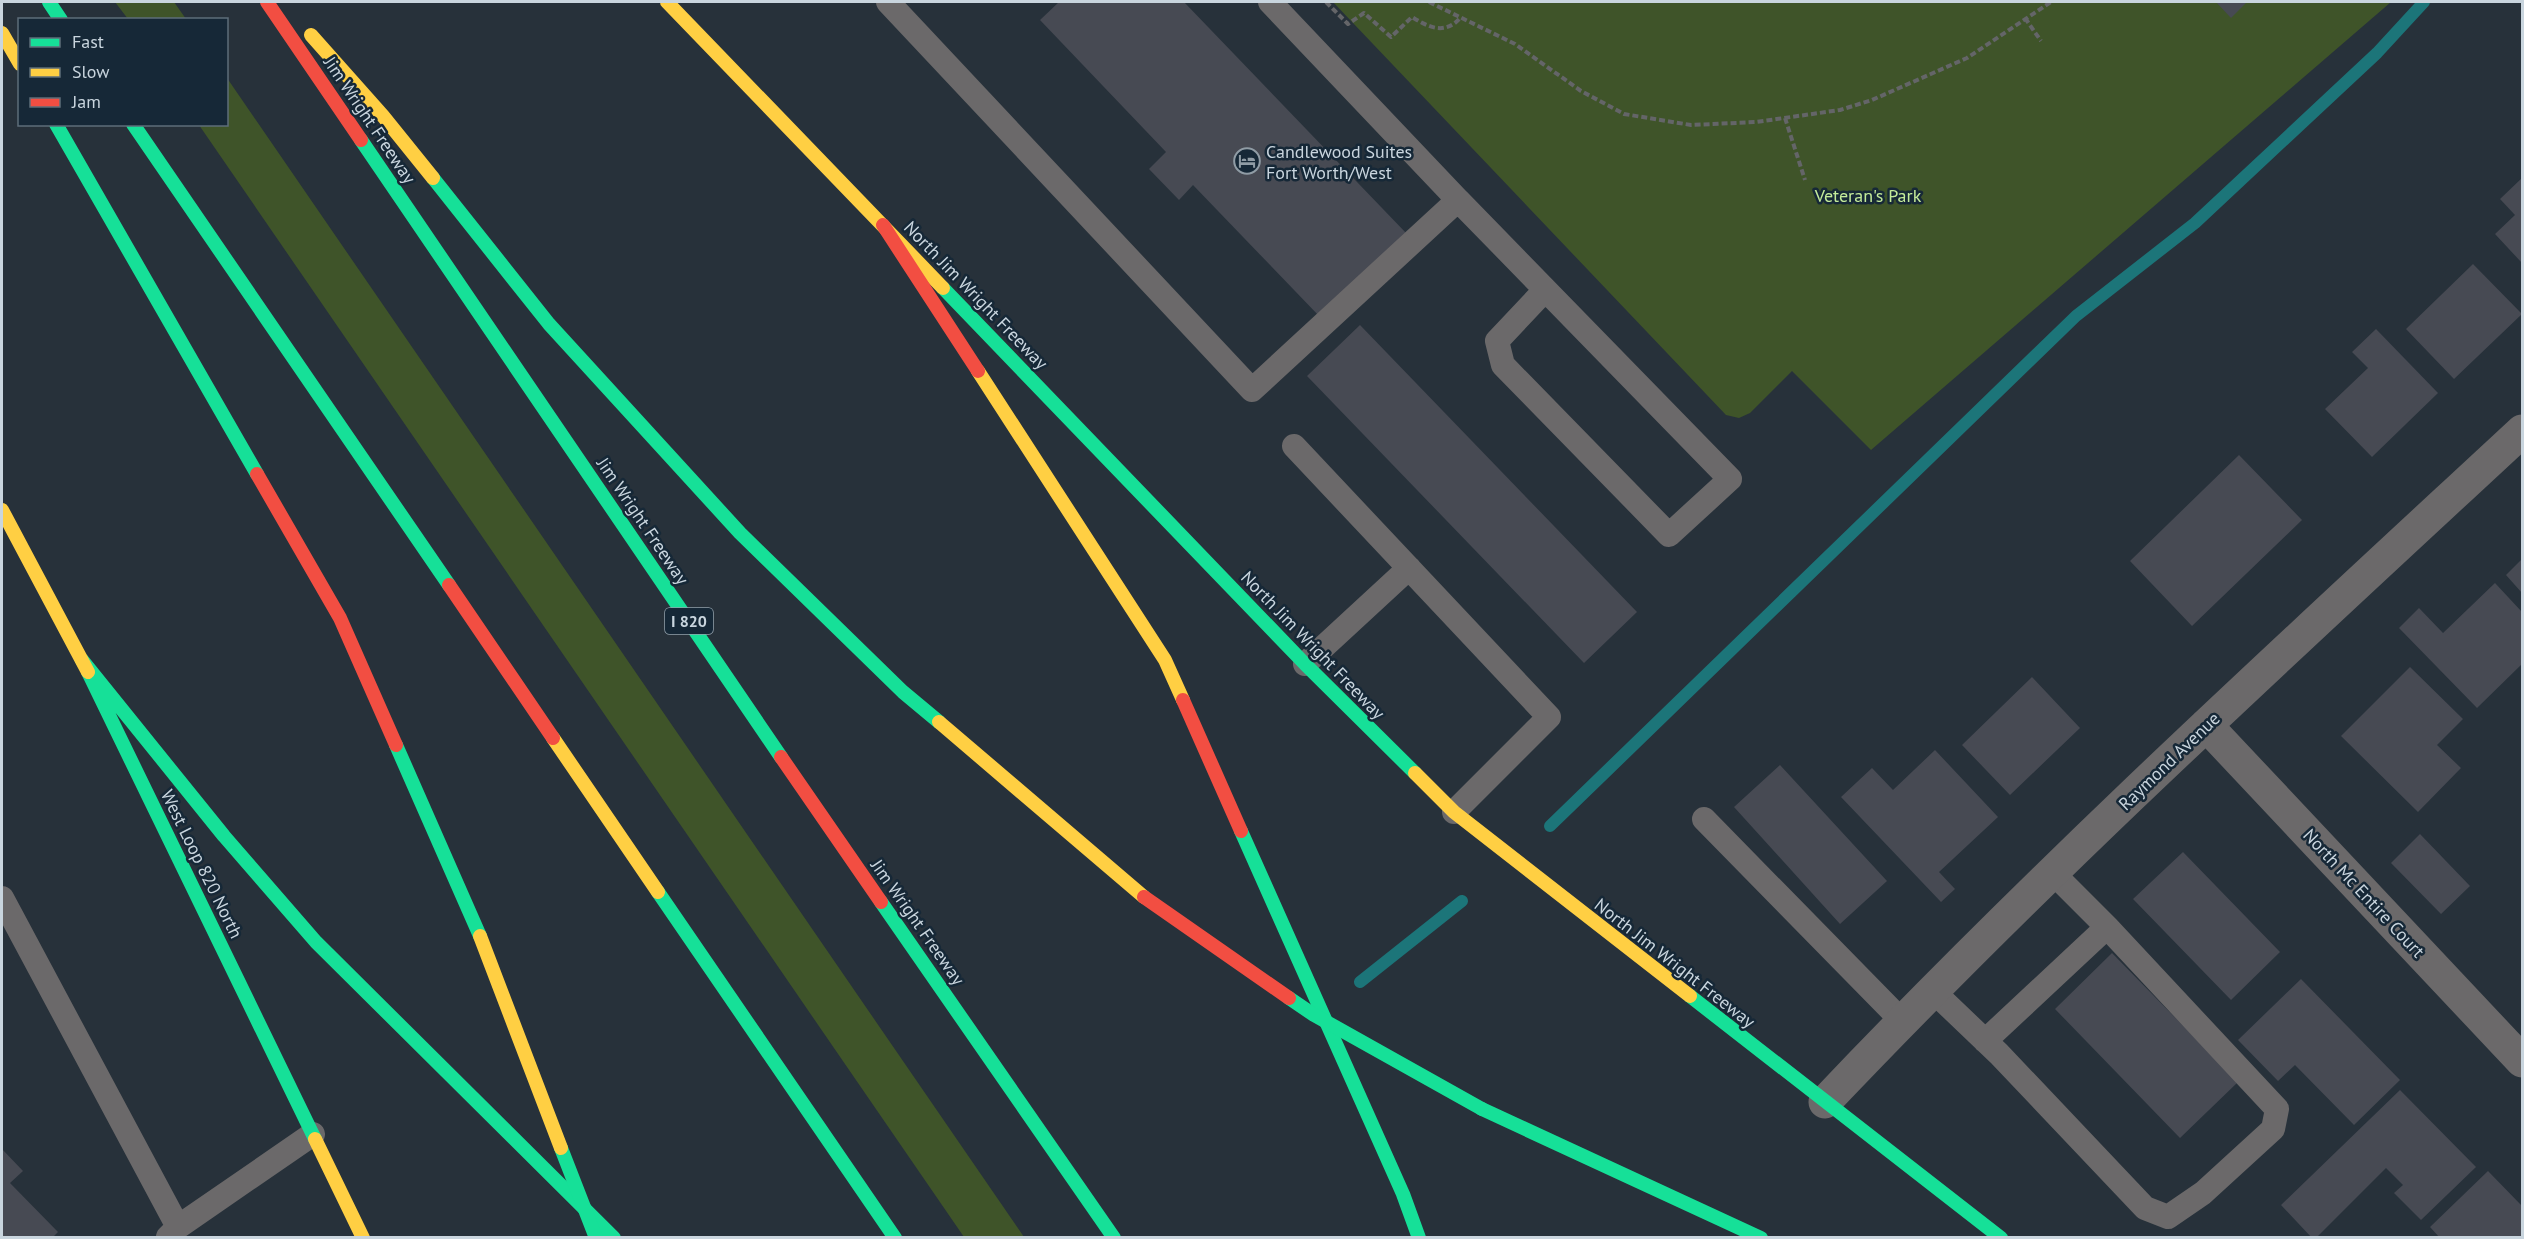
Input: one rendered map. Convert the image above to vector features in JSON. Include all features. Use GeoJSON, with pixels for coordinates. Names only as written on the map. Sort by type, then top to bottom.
{"type":"FeatureCollection","features":[{"type":"Feature","properties":{"kind":"main road"},"geometry":{"type":"LineString","coordinates":[[49,2],[60,18]]}},
{"type":"Feature","properties":{"kind":"main road","name":"Jim Wright Freeway"},"geometry":{"type":"LineString","coordinates":[[267,2],[800,784],[1114,1238]]}},
{"type":"Feature","properties":{"kind":"main road"},"geometry":{"type":"LineString","coordinates":[[281,2],[383,116],[549,324],[740,533],[903,692],[1144,897],[1314,1015],[1482,1109],[1761,1238]]}},
{"type":"Feature","properties":{"kind":"main road","name":"North Jim Wright Freeway"},"geometry":{"type":"LineString","coordinates":[[667,2],[1305,664],[1454,813],[2001,1238]]}},
{"type":"Feature","properties":{"kind":"main road"},"geometry":{"type":"LineString","coordinates":[[2,33],[18,61]]}},
{"type":"Feature","properties":{"kind":"main road"},"geometry":{"type":"LineString","coordinates":[[57,126],[340,618],[480,936],[596,1238]]}},
{"type":"Feature","properties":{"kind":"main road"},"geometry":{"type":"LineString","coordinates":[[134,126],[895,1238]]}},
{"type":"Feature","properties":{"kind":"main road"},"geometry":{"type":"LineString","coordinates":[[883,225],[1165,660],[1384,1150],[1419,1238]]}},
{"type":"Feature","properties":{"kind":"main road","name":"West Loop 820 North"},"geometry":{"type":"LineString","coordinates":[[2,510],[82,660],[363,1238]]}},
{"type":"Feature","properties":{"kind":"main road"},"geometry":{"type":"LineString","coordinates":[[82,660],[224,836],[316,942],[614,1238]]}},
{"type":"Feature","properties":{"kind":"street","name":"Raymond Avenue"},"geometry":{"type":"LineString","coordinates":[[1825,1102],[1902,1021],[2206,725],[2523,430]]}},
{"type":"Feature","properties":{"kind":"street","name":"North Mc Entire Court"},"geometry":{"type":"LineString","coordinates":[[2206,725],[2523,1061]]}},
{"type":"Feature","properties":{"kind":"lane"},"geometry":{"type":"LineString","coordinates":[[888,2],[1252,390],[1458,200]]}},
{"type":"Feature","properties":{"kind":"lane"},"geometry":{"type":"LineString","coordinates":[[1270,2],[1458,200],[1730,479],[1669,535],[1503,365],[1497,341],[1545,290]]}},
{"type":"Feature","properties":{"kind":"lane"},"geometry":{"type":"LineString","coordinates":[[1294,446],[1549,717],[1454,813]]}},
{"type":"Feature","properties":{"kind":"lane"},"geometry":{"type":"LineString","coordinates":[[1305,664],[1409,568]]}},
{"type":"Feature","properties":{"kind":"lane"},"geometry":{"type":"LineString","coordinates":[[1704,819],[1902,1021]]}},
{"type":"Feature","properties":{"kind":"lane"},"geometry":{"type":"LineString","coordinates":[[1933,991],[1985,1041],[2145,1208],[2168,1217],[2203,1192],[2273,1129],[2277,1109],[2107,927],[2053,873]]}},
{"type":"Feature","properties":{"kind":"lane"},"geometry":{"type":"LineString","coordinates":[[2,898],[9,930],[173,1232],[313,1134]]}},
{"type":"Feature","properties":{"kind":"lane"},"geometry":{"type":"LineString","coordinates":[[1985,1041],[2107,927]]}},
{"type":"Feature","properties":{"kind":"path"},"geometry":{"type":"LineString","coordinates":[[1326,2],[1348,24],[1364,13],[1391,37],[1412,17],[1432,29],[1444,28],[1461,18]]}},
{"type":"Feature","properties":{"kind":"path"},"geometry":{"type":"LineString","coordinates":[[1430,2],[1515,44],[1581,92],[1624,114],[1691,125],[1756,122],[1840,110],[1914,83],[1967,58],[2051,2]]}},
{"type":"Feature","properties":{"kind":"path"},"geometry":{"type":"LineString","coordinates":[[2025,18],[2042,41]]}},
{"type":"Feature","properties":{"kind":"path"},"geometry":{"type":"LineString","coordinates":[[1785,118],[1805,180]]}},
{"type":"Feature","properties":{"kind":"green space"},"geometry":{"type":"Polygon","coordinates":[[[115,2],[174,2],[185,18],[127,18],[115,2]]]}},
{"type":"Feature","properties":{"kind":"green space","name":"Veteran's Park"},"geometry":{"type":"Polygon","coordinates":[[[1333,2],[2391,2],[1871,450],[1792,371],[1750,413],[1739,418],[1726,415],[1333,2]]]}},
{"type":"Feature","properties":{"kind":"green space"},"geometry":{"type":"Polygon","coordinates":[[[228,79],[1024,1237],[964,1237],[200,126],[228,126],[228,79]]]}},
{"type":"Feature","properties":{"kind":"building","name":"Candlewood Suites Fort Worth/West"},"geometry":{"type":"Polygon","coordinates":[[[1059,2],[1184,2],[1407,234],[1320,317],[1193,185],[1179,200],[1149,169],[1166,152],[1040,20],[1059,2]]]}},
{"type":"Feature","properties":{"kind":"building"},"geometry":{"type":"Polygon","coordinates":[[[2216,2],[2247,2],[2231,18],[2216,2]]]}},
{"type":"Feature","properties":{"kind":"building"},"geometry":{"type":"Polygon","coordinates":[[[2522,178],[2522,263],[2495,234],[2515,215],[2500,199],[2522,178]]]}},
{"type":"Feature","properties":{"kind":"building"},"geometry":{"type":"Polygon","coordinates":[[[2473,264],[2522,314],[2454,379],[2406,329],[2473,264]]]}},
{"type":"Feature","properties":{"kind":"building"},"geometry":{"type":"Polygon","coordinates":[[[1360,325],[1637,612],[1584,663],[1307,376],[1360,325]]]}},
{"type":"Feature","properties":{"kind":"building"},"geometry":{"type":"Polygon","coordinates":[[[2376,329],[2438,393],[2372,457],[2325,409],[2368,368],[2352,352],[2376,329]]]}},
{"type":"Feature","properties":{"kind":"building"},"geometry":{"type":"Polygon","coordinates":[[[2239,455],[2302,520],[2192,626],[2130,561],[2239,455]]]}},
{"type":"Feature","properties":{"kind":"building"},"geometry":{"type":"Polygon","coordinates":[[[2522,559],[2522,593],[2506,575],[2522,559]]]}},
{"type":"Feature","properties":{"kind":"building"},"geometry":{"type":"Polygon","coordinates":[[[2495,583],[2522,612],[2522,664],[2477,708],[2399,628],[2419,608],[2443,633],[2495,583]]]}},
{"type":"Feature","properties":{"kind":"building"},"geometry":{"type":"Polygon","coordinates":[[[2410,667],[2463,719],[2437,745],[2461,768],[2418,812],[2341,736],[2410,667]]]}},
{"type":"Feature","properties":{"kind":"building"},"geometry":{"type":"Polygon","coordinates":[[[2032,677],[2080,728],[2010,795],[1962,745],[2032,677]]]}},
{"type":"Feature","properties":{"kind":"building"},"geometry":{"type":"Polygon","coordinates":[[[1935,750],[1998,817],[1939,872],[1955,889],[1941,902],[1841,797],[1872,768],[1893,790],[1935,750]]]}},
{"type":"Feature","properties":{"kind":"building"},"geometry":{"type":"Polygon","coordinates":[[[1780,765],[1887,881],[1840,924],[1734,807],[1780,765]]]}},
{"type":"Feature","properties":{"kind":"building"},"geometry":{"type":"Polygon","coordinates":[[[2420,834],[2470,886],[2441,914],[2391,863],[2420,834]]]}},
{"type":"Feature","properties":{"kind":"building"},"geometry":{"type":"Polygon","coordinates":[[[2183,852],[2280,952],[2231,1000],[2133,899],[2183,852]]]}},
{"type":"Feature","properties":{"kind":"building"},"geometry":{"type":"Polygon","coordinates":[[[2112,953],[2238,1082],[2180,1138],[2055,1009],[2112,953]]]}},
{"type":"Feature","properties":{"kind":"building"},"geometry":{"type":"Polygon","coordinates":[[[2301,979],[2400,1080],[2354,1125],[2295,1065],[2278,1081],[2238,1040],[2301,979]]]}},
{"type":"Feature","properties":{"kind":"building"},"geometry":{"type":"Polygon","coordinates":[[[2400,1090],[2476,1167],[2421,1220],[2394,1193],[2403,1185],[2386,1168],[2316,1238],[2312,1238],[2281,1205],[2400,1090]]]}},
{"type":"Feature","properties":{"kind":"building"},"geometry":{"type":"Polygon","coordinates":[[[2,1149],[23,1171],[10,1183],[58,1232],[52,1238],[2,1238],[2,1149]]]}},
{"type":"Feature","properties":{"kind":"building"},"geometry":{"type":"Polygon","coordinates":[[[2488,1171],[2522,1206],[2522,1238],[2440,1238],[2430,1227],[2488,1171]]]}},
{"type":"Feature","properties":{"kind":"waterway"},"geometry":{"type":"LineString","coordinates":[[1550,826],[2076,316],[2195,223],[2377,53],[2424,2]]}},
{"type":"Feature","properties":{"kind":"waterway"},"geometry":{"type":"LineString","coordinates":[[1360,982],[1462,901]]}},
{"type":"Feature","properties":{"kind":"traffic: fast"},"geometry":{"type":"LineString","coordinates":[[49,2],[60,18]]}},
{"type":"Feature","properties":{"kind":"traffic: fast"},"geometry":{"type":"LineString","coordinates":[[57,126],[257,474]]}},
{"type":"Feature","properties":{"kind":"traffic: fast"},"geometry":{"type":"LineString","coordinates":[[134,126],[449,585]]}},
{"type":"Feature","properties":{"kind":"traffic: fast"},"geometry":{"type":"LineString","coordinates":[[361,140],[781,757]]}},
{"type":"Feature","properties":{"kind":"traffic: fast"},"geometry":{"type":"LineString","coordinates":[[433,178],[549,324],[740,533],[903,692],[939,722]]}},
{"type":"Feature","properties":{"kind":"traffic: fast"},"geometry":{"type":"LineString","coordinates":[[943,288],[1305,664],[1415,773]]}},
{"type":"Feature","properties":{"kind":"traffic: fast"},"geometry":{"type":"LineString","coordinates":[[82,660],[224,836],[316,942],[614,1238]]}},
{"type":"Feature","properties":{"kind":"traffic: fast"},"geometry":{"type":"LineString","coordinates":[[88,672],[315,1139]]}},
{"type":"Feature","properties":{"kind":"traffic: fast"},"geometry":{"type":"LineString","coordinates":[[396,745],[480,936]]}},
{"type":"Feature","properties":{"kind":"traffic: fast"},"geometry":{"type":"LineString","coordinates":[[1241,831],[1403,1194],[1419,1238]]}},
{"type":"Feature","properties":{"kind":"traffic: fast"},"geometry":{"type":"LineString","coordinates":[[658,892],[895,1238]]}},
{"type":"Feature","properties":{"kind":"traffic: fast"},"geometry":{"type":"LineString","coordinates":[[881,902],[1114,1238]]}},
{"type":"Feature","properties":{"kind":"traffic: fast"},"geometry":{"type":"LineString","coordinates":[[1690,996],[2001,1238]]}},
{"type":"Feature","properties":{"kind":"traffic: fast"},"geometry":{"type":"LineString","coordinates":[[1289,998],[1314,1015],[1482,1109]]}},
{"type":"Feature","properties":{"kind":"traffic: fast"},"geometry":{"type":"LineString","coordinates":[[1482,1109],[1761,1238]]}},
{"type":"Feature","properties":{"kind":"traffic: fast"},"geometry":{"type":"LineString","coordinates":[[561,1148],[596,1238]]}},
{"type":"Feature","properties":{"kind":"traffic: slow"},"geometry":{"type":"LineString","coordinates":[[667,2],[943,288]]}},
{"type":"Feature","properties":{"kind":"traffic: slow"},"geometry":{"type":"LineString","coordinates":[[2,33],[18,61]]}},
{"type":"Feature","properties":{"kind":"traffic: slow"},"geometry":{"type":"LineString","coordinates":[[311,35],[383,116],[433,178]]}},
{"type":"Feature","properties":{"kind":"traffic: slow"},"geometry":{"type":"LineString","coordinates":[[978,371],[1165,660],[1183,700]]}},
{"type":"Feature","properties":{"kind":"traffic: slow"},"geometry":{"type":"LineString","coordinates":[[2,510],[88,672]]}},
{"type":"Feature","properties":{"kind":"traffic: slow"},"geometry":{"type":"LineString","coordinates":[[939,722],[1144,897]]}},
{"type":"Feature","properties":{"kind":"traffic: slow"},"geometry":{"type":"LineString","coordinates":[[553,738],[658,892]]}},
{"type":"Feature","properties":{"kind":"traffic: slow"},"geometry":{"type":"LineString","coordinates":[[1415,773],[1454,812],[1690,996]]}},
{"type":"Feature","properties":{"kind":"traffic: slow"},"geometry":{"type":"LineString","coordinates":[[480,936],[561,1148]]}},
{"type":"Feature","properties":{"kind":"traffic: slow"},"geometry":{"type":"LineString","coordinates":[[315,1139],[363,1238]]}},
{"type":"Feature","properties":{"kind":"traffic: jam"},"geometry":{"type":"LineString","coordinates":[[267,2],[361,140]]}},
{"type":"Feature","properties":{"kind":"traffic: jam"},"geometry":{"type":"LineString","coordinates":[[883,225],[978,371]]}},
{"type":"Feature","properties":{"kind":"traffic: jam"},"geometry":{"type":"LineString","coordinates":[[257,474],[340,618],[396,745]]}},
{"type":"Feature","properties":{"kind":"traffic: jam"},"geometry":{"type":"LineString","coordinates":[[449,585],[553,738]]}},
{"type":"Feature","properties":{"kind":"traffic: jam"},"geometry":{"type":"LineString","coordinates":[[1183,700],[1241,831]]}},
{"type":"Feature","properties":{"kind":"traffic: jam"},"geometry":{"type":"LineString","coordinates":[[781,757],[881,902]]}},
{"type":"Feature","properties":{"kind":"traffic: jam"},"geometry":{"type":"LineString","coordinates":[[1144,897],[1289,998]]}},
{"type":"Feature","properties":{"kind":"place","name":"Candlewood Suites Fort Worth/West"},"geometry":{"type":"Point","coordinates":[1247,161]}}]}
